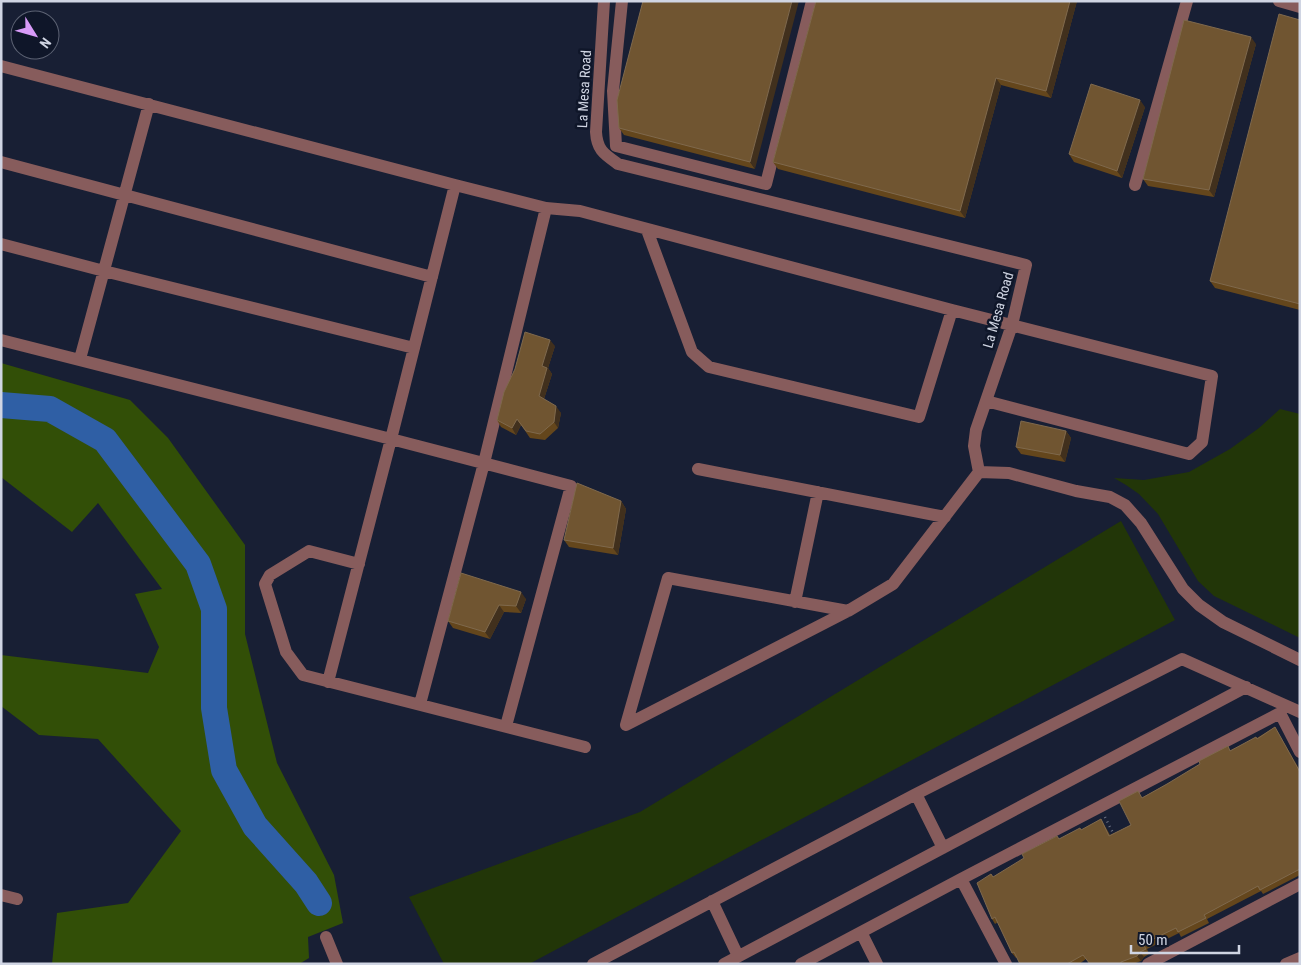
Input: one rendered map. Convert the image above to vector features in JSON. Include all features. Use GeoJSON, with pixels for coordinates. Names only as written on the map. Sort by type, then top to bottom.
{"type":"FeatureCollection","features":[{"type":"Feature","properties":{"kind":"street","name":"La Mesa Road"},"geometry":{"type":"LineString","coordinates":[[604,1],[596,142],[604,154],[618,164],[1026,265],[1012,325],[976,430],[974,446],[979,472]]}},
{"type":"Feature","properties":{"kind":"street"},"geometry":{"type":"LineString","coordinates":[[622,1],[613,91],[616,146],[766,184],[812,1]]}},
{"type":"Feature","properties":{"kind":"street"},"geometry":{"type":"LineString","coordinates":[[1135,185],[1187,1]]}},
{"type":"Feature","properties":{"kind":"street"},"geometry":{"type":"LineString","coordinates":[[1279,1],[1300,7]]}},
{"type":"Feature","properties":{"kind":"street"},"geometry":{"type":"LineString","coordinates":[[1,66],[455,186],[546,208],[580,211],[952,310],[1212,376],[1202,442],[1189,454],[986,400]]}},
{"type":"Feature","properties":{"kind":"street"},"geometry":{"type":"LineString","coordinates":[[80,359],[149,104]]}},
{"type":"Feature","properties":{"kind":"street"},"geometry":{"type":"LineString","coordinates":[[1,162],[432,277]]}},
{"type":"Feature","properties":{"kind":"street"},"geometry":{"type":"LineString","coordinates":[[328,682],[455,186]]}},
{"type":"Feature","properties":{"kind":"street"},"geometry":{"type":"LineString","coordinates":[[420,704],[484,463],[546,208]]}},
{"type":"Feature","properties":{"kind":"street"},"geometry":{"type":"LineString","coordinates":[[648,230],[692,352],[709,367],[919,417],[952,310]]}},
{"type":"Feature","properties":{"kind":"street"},"geometry":{"type":"LineString","coordinates":[[1,244],[104,272],[414,348]]}},
{"type":"Feature","properties":{"kind":"street"},"geometry":{"type":"LineString","coordinates":[[1,340],[571,486],[506,726]]}},
{"type":"Feature","properties":{"kind":"street"},"geometry":{"type":"LineString","coordinates":[[698,469],[945,517]]}},
{"type":"Feature","properties":{"kind":"street"},"geometry":{"type":"LineString","coordinates":[[848,611],[668,578],[626,725],[848,611],[893,584],[979,472],[1009,473],[1076,491],[1110,497],[1125,505],[1141,523],[1183,589],[1199,605],[1223,622],[1300,660]]}},
{"type":"Feature","properties":{"kind":"street"},"geometry":{"type":"LineString","coordinates":[[795,602],[818,492]]}},
{"type":"Feature","properties":{"kind":"street"},"geometry":{"type":"LineString","coordinates":[[359,564],[310,551],[270,575],[265,584],[286,652],[303,675],[585,747]]}},
{"type":"Feature","properties":{"kind":"street"},"geometry":{"type":"LineString","coordinates":[[593,964],[916,794],[1182,659],[1300,712]]}},
{"type":"Feature","properties":{"kind":"street"},"geometry":{"type":"LineString","coordinates":[[724,964],[1246,687]]}},
{"type":"Feature","properties":{"kind":"street"},"geometry":{"type":"LineString","coordinates":[[801,964],[1280,713],[1300,752]]}},
{"type":"Feature","properties":{"kind":"street"},"geometry":{"type":"LineString","coordinates":[[916,794],[943,848]]}},
{"type":"Feature","properties":{"kind":"street"},"geometry":{"type":"LineString","coordinates":[[961,879],[1006,964]]}},
{"type":"Feature","properties":{"kind":"street"},"geometry":{"type":"LineString","coordinates":[[1148,964],[1300,884]]}},
{"type":"Feature","properties":{"kind":"street"},"geometry":{"type":"LineString","coordinates":[[1,895],[17,899]]}},
{"type":"Feature","properties":{"kind":"street"},"geometry":{"type":"LineString","coordinates":[[712,901],[738,956]]}},
{"type":"Feature","properties":{"kind":"street"},"geometry":{"type":"LineString","coordinates":[[861,932],[877,964]]}},
{"type":"Feature","properties":{"kind":"street"},"geometry":{"type":"LineString","coordinates":[[326,937],[337,964]]}},
{"type":"Feature","properties":{"kind":"street"},"geometry":{"type":"LineString","coordinates":[[1286,964],[1300,958]]}},
{"type":"Feature","properties":{"kind":"path"},"geometry":{"type":"LineString","coordinates":[[1100,807],[1117,841]]}},
{"type":"Feature","properties":{"kind":"green space"},"geometry":{"type":"Polygon","coordinates":[[[1,363],[130,400],[168,438],[245,545],[245,634],[277,763],[334,875],[343,923],[308,937],[309,958],[299,964],[52,964],[57,913],[128,903],[181,831],[98,739],[39,735],[1,706],[1,655],[148,673],[159,647],[135,594],[162,589],[98,503],[72,532],[1,477],[1,363]]]}},
{"type":"Feature","properties":{"kind":"green space"},"geometry":{"type":"Polygon","coordinates":[[[1280,409],[1300,414],[1300,638],[1214,596],[1198,581],[1158,514],[1139,494],[1114,478],[1144,480],[1189,472],[1230,449],[1259,428],[1280,409]]]}},
{"type":"Feature","properties":{"kind":"green space"},"geometry":{"type":"Polygon","coordinates":[[[1121,521],[1175,620],[529,964],[444,964],[409,897],[640,812],[1121,521]]]}},
{"type":"Feature","properties":{"kind":"building"},"geometry":{"type":"Polygon","coordinates":[[[643,1],[792,1],[750,162],[619,128],[617,100],[643,1]]]}},
{"type":"Feature","properties":{"kind":"building"},"geometry":{"type":"Polygon","coordinates":[[[816,1],[1070,1],[1046,91],[996,78],[960,211],[773,162],[816,1]]]}},
{"type":"Feature","properties":{"kind":"building"},"geometry":{"type":"Polygon","coordinates":[[[1279,14],[1300,20],[1300,304],[1210,281],[1279,14]]]}},
{"type":"Feature","properties":{"kind":"building"},"geometry":{"type":"Polygon","coordinates":[[[1184,20],[1251,37],[1209,190],[1143,179],[1184,20]]]}},
{"type":"Feature","properties":{"kind":"building"},"geometry":{"type":"Polygon","coordinates":[[[1091,84],[1140,100],[1117,171],[1069,154],[1091,84]]]}},
{"type":"Feature","properties":{"kind":"building"},"geometry":{"type":"Polygon","coordinates":[[[525,332],[550,340],[542,366],[547,368],[539,396],[556,406],[554,422],[540,434],[526,431],[517,419],[512,428],[497,420],[504,392],[515,369],[525,332]]]}},
{"type":"Feature","properties":{"kind":"building"},"geometry":{"type":"Polygon","coordinates":[[[1021,421],[1066,431],[1060,455],[1016,447],[1021,421]]]}},
{"type":"Feature","properties":{"kind":"building"},"geometry":{"type":"Polygon","coordinates":[[[577,483],[621,501],[613,548],[564,540],[577,483]]]}},
{"type":"Feature","properties":{"kind":"building"},"geometry":{"type":"Polygon","coordinates":[[[461,573],[521,592],[516,606],[499,605],[485,632],[448,621],[461,573]]]}},
{"type":"Feature","properties":{"kind":"building"},"geometry":{"type":"Polygon","coordinates":[[[1275,727],[1300,772],[1300,869],[1260,890],[1258,886],[1204,915],[1206,918],[1178,932],[1176,928],[1143,944],[1146,949],[1137,956],[1121,962],[1121,964],[1090,964],[1083,955],[1067,964],[1020,964],[1014,952],[1012,953],[995,917],[992,919],[977,883],[991,874],[993,877],[1024,858],[1022,854],[1057,836],[1059,839],[1101,819],[1109,836],[1131,825],[1119,801],[1138,791],[1142,798],[1200,764],[1199,761],[1228,746],[1230,751],[1256,737],[1257,739],[1275,727]]]}},
{"type":"Feature","properties":{"kind":"waterway"},"geometry":{"type":"LineString","coordinates":[[1,405],[50,409],[105,440],[198,564],[214,609],[214,708],[224,770],[255,826],[306,883],[319,903]]}}]}
